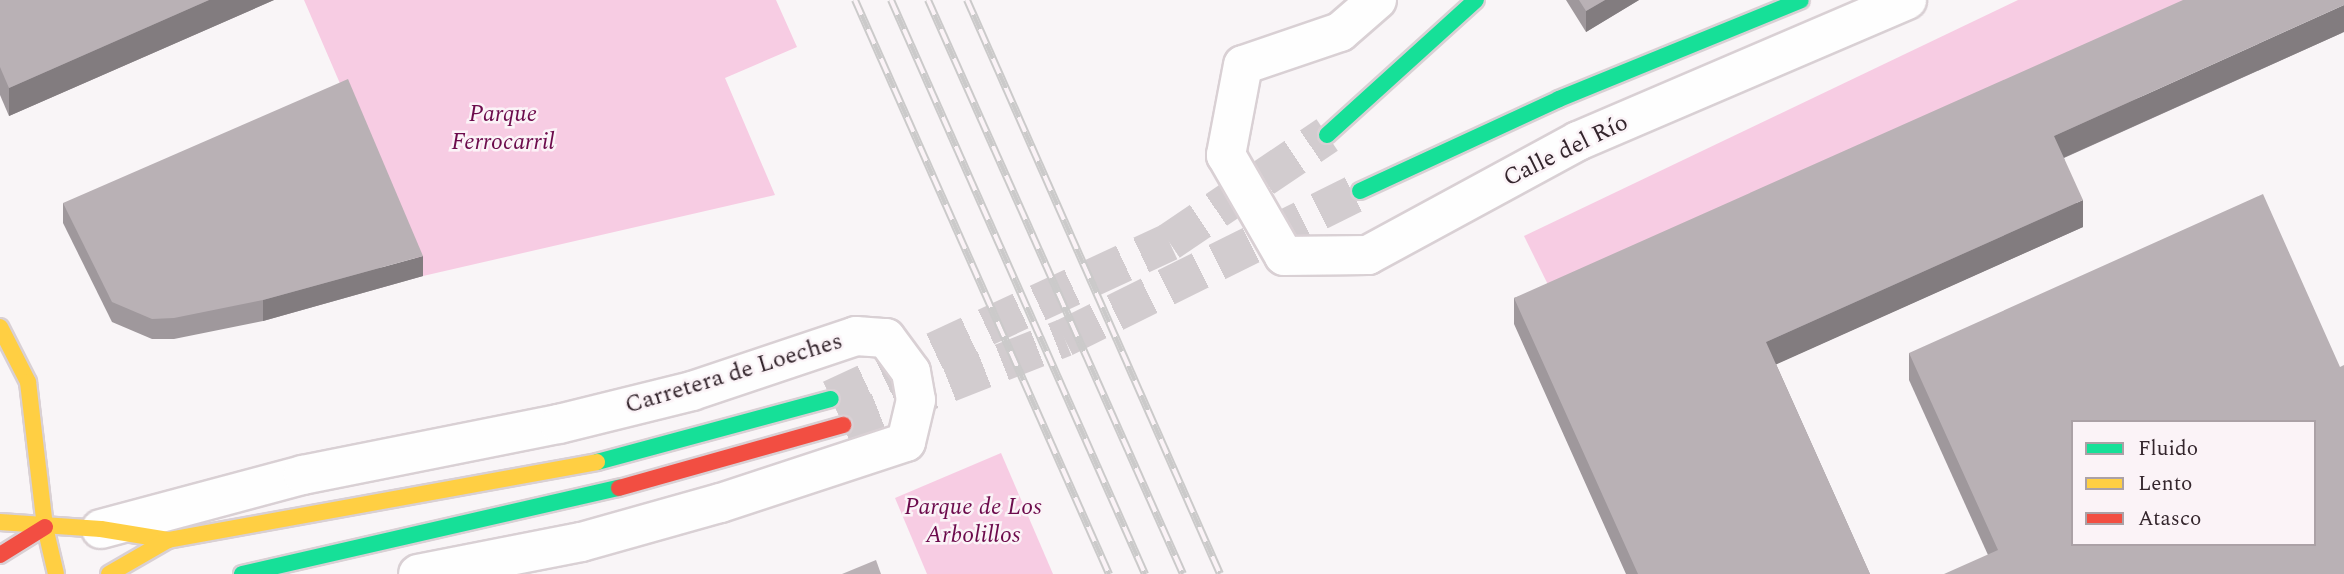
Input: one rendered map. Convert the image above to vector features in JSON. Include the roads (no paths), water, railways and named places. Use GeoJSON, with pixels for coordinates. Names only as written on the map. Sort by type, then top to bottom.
{"type":"FeatureCollection","features":[{"type":"Feature","properties":{"kind":"street","name":"Calle del Río"},"geometry":{"type":"LineString","coordinates":[[1377,0],[1340,32],[1243,65],[1226,155],[1248,201],[1284,256],[1329,259],[1368,255],[1578,141],[1907,0]]}},
{"type":"Feature","properties":{"kind":"street"},"geometry":{"type":"LineString","coordinates":[[1326,135],[1476,0]]}},
{"type":"Feature","properties":{"kind":"street","name":"Calle del Río"},"geometry":{"type":"LineString","coordinates":[[1360,191],[1559,99],[1801,0]]}},
{"type":"Feature","properties":{"kind":"street"},"geometry":{"type":"LineString","coordinates":[[0,327],[28,382],[45,527],[56,574]]}},
{"type":"Feature","properties":{"kind":"street","name":"Carretera de Loeches"},"geometry":{"type":"LineString","coordinates":[[101,529],[303,475],[559,424],[692,391],[856,336],[886,338],[911,372],[916,400],[906,442],[720,503],[586,558],[418,574]]}},
{"type":"Feature","properties":{"kind":"street","name":"Carretera de Loeches"},"geometry":{"type":"LineString","coordinates":[[0,522],[101,529],[168,540],[531,477],[665,447],[831,399]]}},
{"type":"Feature","properties":{"kind":"street"},"geometry":{"type":"LineString","coordinates":[[242,574],[574,501],[843,425]]}},
{"type":"Feature","properties":{"kind":"street"},"geometry":{"type":"LineString","coordinates":[[0,555],[45,527]]}},
{"type":"Feature","properties":{"kind":"street","name":"Carretera de Loeches"},"geometry":{"type":"LineString","coordinates":[[110,574],[168,540]]}},
{"type":"Feature","properties":{"kind":"tunnel"},"geometry":{"type":"LineString","coordinates":[[831,399],[1169,242],[1327,135]]}},
{"type":"Feature","properties":{"kind":"tunnel"},"geometry":{"type":"LineString","coordinates":[[843,425],[1064,338],[1360,191]]}},
{"type":"Feature","properties":{"kind":"railway"},"geometry":{"type":"LineString","coordinates":[[855,0],[1109,574]]}},
{"type":"Feature","properties":{"kind":"railway"},"geometry":{"type":"LineString","coordinates":[[891,0],[1145,574]]}},
{"type":"Feature","properties":{"kind":"railway"},"geometry":{"type":"LineString","coordinates":[[928,0],[1183,574]]}},
{"type":"Feature","properties":{"kind":"railway"},"geometry":{"type":"LineString","coordinates":[[967,0],[1220,574]]}},
{"type":"Feature","properties":{"kind":"park label","name":"Parque Ferrocarril"},"geometry":{"type":"Point","coordinates":[503,129]}},
{"type":"Feature","properties":{"kind":"park label","name":"Parque de Los Arbolillos"},"geometry":{"type":"Point","coordinates":[973,522]}}]}
